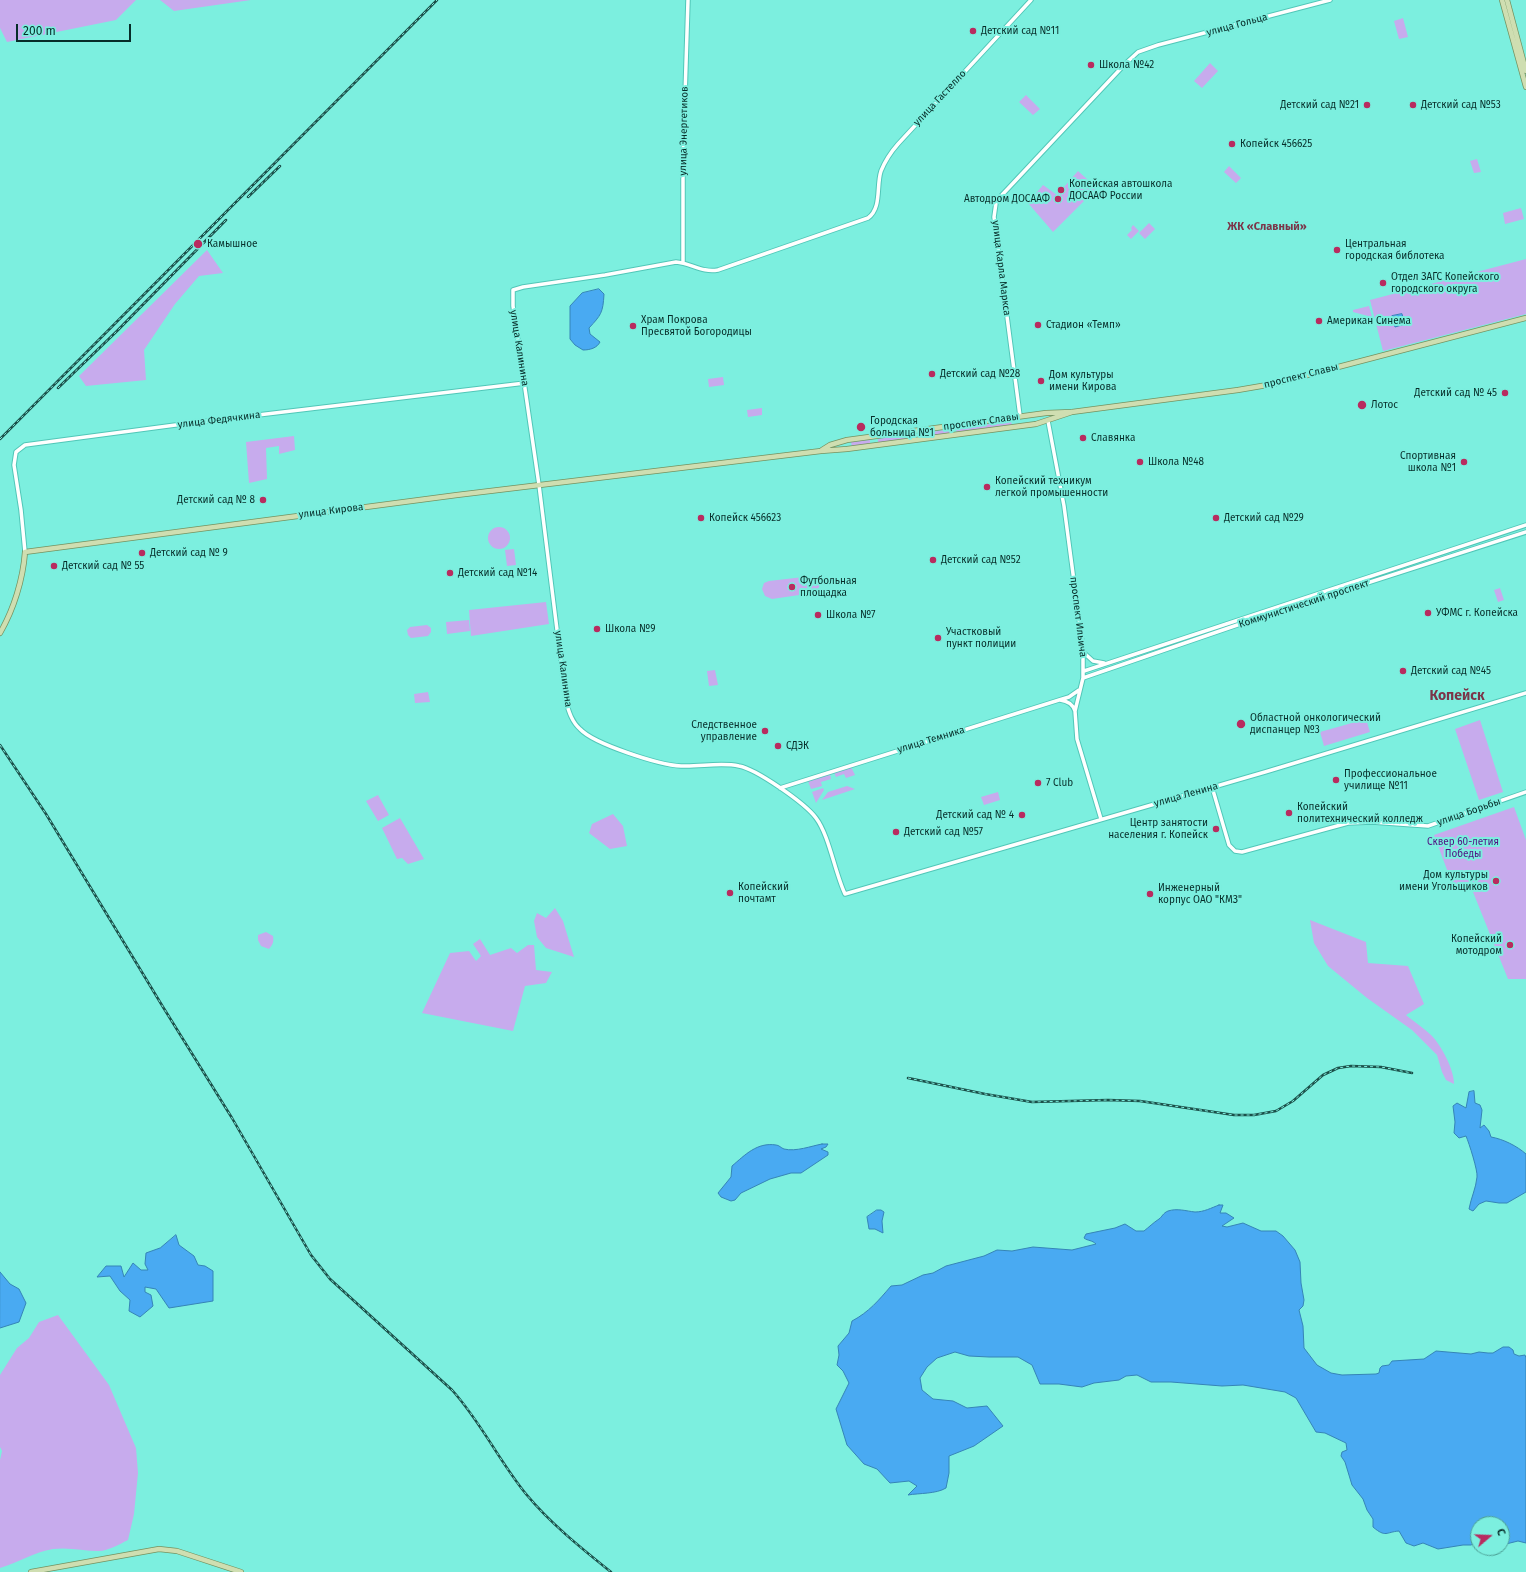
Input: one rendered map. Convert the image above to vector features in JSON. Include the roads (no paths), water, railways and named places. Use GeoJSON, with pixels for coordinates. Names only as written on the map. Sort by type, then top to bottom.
{"type":"FeatureCollection","features":[{"type":"Feature","properties":{"kind":"main road"},"geometry":{"type":"LineString","coordinates":[[1502,0],[1526,87]]}},
{"type":"Feature","properties":{"kind":"main road"},"geometry":{"type":"LineString","coordinates":[[1507,0],[1526,71]]}},
{"type":"Feature","properties":{"kind":"main road","name":"проспект Славы"},"geometry":{"type":"LineString","coordinates":[[821,451],[846,440],[1020,416],[1072,412],[1273,384],[1526,318]]}},
{"type":"Feature","properties":{"kind":"main road","name":"проспект Славы"},"geometry":{"type":"LineString","coordinates":[[637,473],[847,449],[1022,426],[1048,421],[1072,412]]}},
{"type":"Feature","properties":{"kind":"main road","name":"проспект Ильича"},"geometry":{"type":"LineString","coordinates":[[1046,413],[1048,421]]}},
{"type":"Feature","properties":{"kind":"main road","name":"улица Карла Маркса"},"geometry":{"type":"LineString","coordinates":[[1020,416],[1022,426]]}},
{"type":"Feature","properties":{"kind":"main road"},"geometry":{"type":"LineString","coordinates":[[954,425],[955,435]]}},
{"type":"Feature","properties":{"kind":"main road"},"geometry":{"type":"LineString","coordinates":[[922,430],[924,439]]}},
{"type":"Feature","properties":{"kind":"main road","name":"улица Кирова"},"geometry":{"type":"LineString","coordinates":[[26,552],[148,535],[637,473]]}},
{"type":"Feature","properties":{"kind":"main road"},"geometry":{"type":"LineString","coordinates":[[0,633],[12,607],[24,565],[26,552]]}},
{"type":"Feature","properties":{"kind":"main road"},"geometry":{"type":"LineString","coordinates":[[31,1572],[152,1550],[177,1551],[241,1572]]}},
{"type":"Feature","properties":{"kind":"street","name":"улица Энергетиков"},"geometry":{"type":"LineString","coordinates":[[683,262],[683,160],[688,0]]}},
{"type":"Feature","properties":{"kind":"street","name":"улица Гастелло"},"geometry":{"type":"LineString","coordinates":[[683,262],[704,270],[718,270],[868,218],[875,210],[881,172],[887,158],[898,144],[1032,0]]}},
{"type":"Feature","properties":{"kind":"street","name":"улица Гольца"},"geometry":{"type":"LineString","coordinates":[[1144,49],[1330,0]]}},
{"type":"Feature","properties":{"kind":"street","name":"улица Карла Маркса"},"geometry":{"type":"LineString","coordinates":[[1020,416],[994,217],[996,203],[1011,184],[1130,58],[1144,49]]}},
{"type":"Feature","properties":{"kind":"street","name":"улица Калинина"},"geometry":{"type":"LineString","coordinates":[[683,262],[512,290],[566,702],[569,712],[578,728],[587,736],[598,742],[672,765],[730,765],[746,768],[763,776],[804,806],[816,818],[822,830],[845,894]]}},
{"type":"Feature","properties":{"kind":"street","name":"улица Федячкина"},"geometry":{"type":"LineString","coordinates":[[26,552],[14,465],[16,452],[25,445],[525,383]]}},
{"type":"Feature","properties":{"kind":"street","name":"проспект Ильича"},"geometry":{"type":"LineString","coordinates":[[1048,421],[1064,506],[1083,652],[1084,678],[1075,711],[1077,739],[1101,819]]}},
{"type":"Feature","properties":{"kind":"street"},"geometry":{"type":"LineString","coordinates":[[1084,671],[1526,525]]}},
{"type":"Feature","properties":{"kind":"street","name":"Коммунистический проспект"},"geometry":{"type":"LineString","coordinates":[[1084,678],[1257,619],[1526,532]]}},
{"type":"Feature","properties":{"kind":"street"},"geometry":{"type":"LineString","coordinates":[[1418,561],[1419,566]]}},
{"type":"Feature","properties":{"kind":"street"},"geometry":{"type":"LineString","coordinates":[[1256,614],[1257,619]]}},
{"type":"Feature","properties":{"kind":"street"},"geometry":{"type":"LineString","coordinates":[[1083,652],[1093,661],[1107,663]]}},
{"type":"Feature","properties":{"kind":"street","name":"улица Темника"},"geometry":{"type":"LineString","coordinates":[[780,788],[1069,697],[1080,690]]}},
{"type":"Feature","properties":{"kind":"street","name":"улица Ленина"},"geometry":{"type":"LineString","coordinates":[[845,894],[1402,731],[1526,693]]}},
{"type":"Feature","properties":{"kind":"street"},"geometry":{"type":"LineString","coordinates":[[1059,700],[1072,704],[1075,711]]}},
{"type":"Feature","properties":{"kind":"street","name":"улица Борьбы"},"geometry":{"type":"LineString","coordinates":[[1212,787],[1229,844],[1235,851],[1246,851],[1338,825],[1372,822],[1428,826],[1526,792]]}},
{"type":"Feature","properties":{"kind":"water"},"geometry":{"type":"Polygon","coordinates":[[[599,289],[604,294],[602,310],[599,317],[589,328],[590,334],[600,342],[593,348],[583,350],[575,345],[570,339],[570,306],[582,293],[599,289]]]}},
{"type":"Feature","properties":{"kind":"water"},"geometry":{"type":"Polygon","coordinates":[[[1402,314],[1405,324],[1395,327],[1392,316],[1402,314]]]}},
{"type":"Feature","properties":{"kind":"water"},"geometry":{"type":"Polygon","coordinates":[[[1474,1091],[1475,1103],[1480,1105],[1482,1110],[1480,1128],[1484,1125],[1489,1131],[1491,1137],[1510,1143],[1526,1154],[1526,1192],[1507,1203],[1486,1201],[1479,1204],[1473,1211],[1469,1209],[1477,1174],[1466,1136],[1459,1138],[1454,1133],[1455,1122],[1453,1106],[1457,1103],[1466,1108],[1469,1092],[1474,1091]]]}},
{"type":"Feature","properties":{"kind":"water"},"geometry":{"type":"Polygon","coordinates":[[[828,1144],[826,1147],[821,1149],[828,1152],[828,1155],[801,1173],[791,1173],[770,1179],[741,1193],[735,1200],[731,1201],[721,1197],[718,1193],[731,1177],[732,1166],[757,1147],[763,1145],[778,1145],[784,1149],[793,1150],[828,1144]]]}},
{"type":"Feature","properties":{"kind":"water"},"geometry":{"type":"Polygon","coordinates":[[[1223,1205],[1220,1213],[1226,1213],[1234,1218],[1222,1226],[1227,1227],[1243,1223],[1261,1231],[1276,1231],[1283,1236],[1295,1250],[1300,1262],[1301,1283],[1304,1300],[1303,1306],[1299,1310],[1303,1326],[1304,1348],[1317,1365],[1331,1373],[1342,1375],[1376,1374],[1379,1373],[1382,1366],[1389,1365],[1392,1361],[1424,1359],[1436,1351],[1471,1354],[1479,1352],[1493,1353],[1503,1347],[1509,1347],[1513,1350],[1514,1354],[1519,1356],[1525,1355],[1526,1543],[1518,1541],[1510,1543],[1510,1516],[1470,1516],[1470,1545],[1438,1549],[1423,1543],[1414,1546],[1406,1543],[1399,1531],[1386,1534],[1381,1532],[1373,1527],[1373,1519],[1367,1510],[1363,1499],[1352,1485],[1345,1462],[1341,1456],[1342,1452],[1347,1450],[1346,1443],[1325,1433],[1316,1432],[1296,1398],[1285,1392],[1243,1385],[1222,1386],[1151,1382],[1137,1375],[1126,1376],[1119,1380],[1094,1383],[1082,1387],[1059,1384],[1040,1384],[1032,1365],[1018,1357],[969,1356],[955,1352],[937,1358],[927,1367],[920,1378],[922,1390],[933,1399],[953,1401],[967,1408],[987,1406],[1003,1426],[974,1446],[949,1456],[949,1473],[946,1488],[933,1492],[908,1495],[917,1486],[909,1481],[890,1483],[877,1469],[864,1464],[847,1445],[836,1409],[849,1383],[843,1371],[837,1365],[839,1355],[838,1346],[849,1333],[852,1321],[869,1310],[891,1286],[902,1285],[923,1275],[933,1273],[946,1266],[984,1256],[997,1250],[1012,1251],[1033,1247],[1072,1250],[1096,1244],[1084,1238],[1086,1234],[1115,1228],[1125,1224],[1136,1231],[1144,1231],[1165,1213],[1171,1210],[1198,1212],[1223,1205]]]}},
{"type":"Feature","properties":{"kind":"water"},"geometry":{"type":"Polygon","coordinates":[[[877,1210],[884,1212],[882,1221],[883,1233],[875,1229],[869,1229],[867,1217],[877,1210]]]}},
{"type":"Feature","properties":{"kind":"water"},"geometry":{"type":"Polygon","coordinates":[[[176,1235],[179,1245],[194,1256],[198,1265],[205,1266],[213,1271],[213,1301],[169,1308],[156,1289],[145,1287],[145,1292],[151,1295],[153,1306],[140,1317],[129,1311],[130,1300],[120,1291],[110,1276],[97,1277],[106,1266],[121,1266],[124,1277],[133,1263],[141,1270],[148,1270],[145,1264],[146,1253],[160,1248],[176,1235]]]}},
{"type":"Feature","properties":{"kind":"water"},"geometry":{"type":"Polygon","coordinates":[[[0,1272],[10,1284],[19,1289],[26,1303],[19,1322],[0,1328],[0,1272]]]}},
{"type":"Feature","properties":{"kind":"railway"},"geometry":{"type":"LineString","coordinates":[[0,439],[437,0]]}},
{"type":"Feature","properties":{"kind":"railway"},"geometry":{"type":"LineString","coordinates":[[248,197],[280,166]]}},
{"type":"Feature","properties":{"kind":"railway"},"geometry":{"type":"LineString","coordinates":[[58,388],[117,331],[226,220]]}},
{"type":"Feature","properties":{"kind":"railway"},"geometry":{"type":"LineString","coordinates":[[0,745],[46,814],[232,1118],[311,1255],[330,1279],[452,1390],[472,1415],[516,1481],[535,1505],[566,1535],[611,1572]]}},
{"type":"Feature","properties":{"kind":"railway"},"geometry":{"type":"LineString","coordinates":[[908,1078],[1032,1102],[1108,1100],[1140,1101],[1234,1115],[1254,1115],[1276,1111],[1293,1101],[1323,1075],[1338,1068],[1351,1066],[1381,1067],[1412,1073]]}},
{"type":"Feature","properties":{"kind":"place","name":"Детский сад №11"},"geometry":{"type":"Point","coordinates":[973,31]}},
{"type":"Feature","properties":{"kind":"place","name":"Школа №42"},"geometry":{"type":"Point","coordinates":[1091,65]}},
{"type":"Feature","properties":{"kind":"place","name":"Детский сад №21"},"geometry":{"type":"Point","coordinates":[1367,105]}},
{"type":"Feature","properties":{"kind":"place","name":"Детский сад №53"},"geometry":{"type":"Point","coordinates":[1413,105]}},
{"type":"Feature","properties":{"kind":"place","name":"Копейск 456625"},"geometry":{"type":"Point","coordinates":[1232,144]}},
{"type":"Feature","properties":{"kind":"place","name":"Копейская автошкола ДОСААФ России"},"geometry":{"type":"Point","coordinates":[1061,190]}},
{"type":"Feature","properties":{"kind":"place","name":"Автодром ДОСААФ"},"geometry":{"type":"Point","coordinates":[1058,199]}},
{"type":"Feature","properties":{"kind":"place","name":"Камышное"},"geometry":{"type":"Point","coordinates":[198,244]}},
{"type":"Feature","properties":{"kind":"place","name":"Центральная городская библотека"},"geometry":{"type":"Point","coordinates":[1337,250]}},
{"type":"Feature","properties":{"kind":"place","name":"Отдел ЗАГС Копейского городского округа"},"geometry":{"type":"Point","coordinates":[1383,283]}},
{"type":"Feature","properties":{"kind":"place","name":"Американ Синема"},"geometry":{"type":"Point","coordinates":[1319,321]}},
{"type":"Feature","properties":{"kind":"place","name":"Стадион «Темп»"},"geometry":{"type":"Point","coordinates":[1038,325]}},
{"type":"Feature","properties":{"kind":"place","name":"Храм Покрова Пресвятой Богородицы"},"geometry":{"type":"Point","coordinates":[633,326]}},
{"type":"Feature","properties":{"kind":"place","name":"Детский сад №28"},"geometry":{"type":"Point","coordinates":[932,374]}},
{"type":"Feature","properties":{"kind":"place","name":"Дом культуры имени Кирова"},"geometry":{"type":"Point","coordinates":[1041,381]}},
{"type":"Feature","properties":{"kind":"place","name":"Детский сад № 45"},"geometry":{"type":"Point","coordinates":[1505,393]}},
{"type":"Feature","properties":{"kind":"place","name":"Лотос"},"geometry":{"type":"Point","coordinates":[1362,405]}},
{"type":"Feature","properties":{"kind":"place","name":"Городская больница №1"},"geometry":{"type":"Point","coordinates":[861,427]}},
{"type":"Feature","properties":{"kind":"place","name":"Славянка"},"geometry":{"type":"Point","coordinates":[1083,438]}},
{"type":"Feature","properties":{"kind":"place","name":"Школа №48"},"geometry":{"type":"Point","coordinates":[1140,462]}},
{"type":"Feature","properties":{"kind":"place","name":"Спортивная школа №1"},"geometry":{"type":"Point","coordinates":[1464,462]}},
{"type":"Feature","properties":{"kind":"place","name":"Копейский техникум легкой промышенности"},"geometry":{"type":"Point","coordinates":[987,487]}},
{"type":"Feature","properties":{"kind":"place","name":"Детский сад № 8"},"geometry":{"type":"Point","coordinates":[263,500]}},
{"type":"Feature","properties":{"kind":"place","name":"Копейск 456623"},"geometry":{"type":"Point","coordinates":[701,518]}},
{"type":"Feature","properties":{"kind":"place","name":"Детский сад №29"},"geometry":{"type":"Point","coordinates":[1216,518]}},
{"type":"Feature","properties":{"kind":"place","name":"Детский сад № 9"},"geometry":{"type":"Point","coordinates":[142,553]}},
{"type":"Feature","properties":{"kind":"place","name":"Детский сад №52"},"geometry":{"type":"Point","coordinates":[933,560]}},
{"type":"Feature","properties":{"kind":"place","name":"Детский сад № 55"},"geometry":{"type":"Point","coordinates":[54,566]}},
{"type":"Feature","properties":{"kind":"place","name":"Детский сад №14"},"geometry":{"type":"Point","coordinates":[450,573]}},
{"type":"Feature","properties":{"kind":"place","name":"Футбольная площадка"},"geometry":{"type":"Point","coordinates":[792,587]}},
{"type":"Feature","properties":{"kind":"place","name":"УФМС г. Копейска"},"geometry":{"type":"Point","coordinates":[1428,613]}},
{"type":"Feature","properties":{"kind":"place","name":"Школа №7"},"geometry":{"type":"Point","coordinates":[818,615]}},
{"type":"Feature","properties":{"kind":"place","name":"Школа №9"},"geometry":{"type":"Point","coordinates":[597,629]}},
{"type":"Feature","properties":{"kind":"place","name":"Участковый пункт полиции"},"geometry":{"type":"Point","coordinates":[938,638]}},
{"type":"Feature","properties":{"kind":"place","name":"Детский сад №45"},"geometry":{"type":"Point","coordinates":[1403,671]}},
{"type":"Feature","properties":{"kind":"place","name":"Областной онкологический диспанцер №3"},"geometry":{"type":"Point","coordinates":[1241,724]}},
{"type":"Feature","properties":{"kind":"place","name":"Следственное управление"},"geometry":{"type":"Point","coordinates":[765,731]}},
{"type":"Feature","properties":{"kind":"place","name":"СДЭК"},"geometry":{"type":"Point","coordinates":[778,746]}},
{"type":"Feature","properties":{"kind":"place","name":"Профессиональное училище №11"},"geometry":{"type":"Point","coordinates":[1336,780]}},
{"type":"Feature","properties":{"kind":"place","name":"7 Club"},"geometry":{"type":"Point","coordinates":[1038,783]}},
{"type":"Feature","properties":{"kind":"place","name":"Копейский политехнический колледж"},"geometry":{"type":"Point","coordinates":[1289,813]}},
{"type":"Feature","properties":{"kind":"place","name":"Детский сад № 4"},"geometry":{"type":"Point","coordinates":[1022,815]}},
{"type":"Feature","properties":{"kind":"place","name":"Центр занятости населения г. Копейск"},"geometry":{"type":"Point","coordinates":[1216,829]}},
{"type":"Feature","properties":{"kind":"place","name":"Детский сад №57"},"geometry":{"type":"Point","coordinates":[896,832]}},
{"type":"Feature","properties":{"kind":"place","name":"Дом культуры имени Угольщиков"},"geometry":{"type":"Point","coordinates":[1496,881]}},
{"type":"Feature","properties":{"kind":"place","name":"Копейский почтамт"},"geometry":{"type":"Point","coordinates":[730,893]}},
{"type":"Feature","properties":{"kind":"place","name":"Инженерный корпус ОАО \"КМЗ\""},"geometry":{"type":"Point","coordinates":[1150,894]}},
{"type":"Feature","properties":{"kind":"place","name":"Копейский мотодром"},"geometry":{"type":"Point","coordinates":[1510,945]}},
{"type":"Feature","properties":{"kind":"district","name":"ЖК «Славный»"},"geometry":{"type":"Point","coordinates":[1267,227]}},
{"type":"Feature","properties":{"kind":"district","name":"Копейск"},"geometry":{"type":"Point","coordinates":[1457,696]}},
{"type":"Feature","properties":{"kind":"park label","name":"Сквер 60-летия Победы"},"geometry":{"type":"Point","coordinates":[1463,848]}}]}
